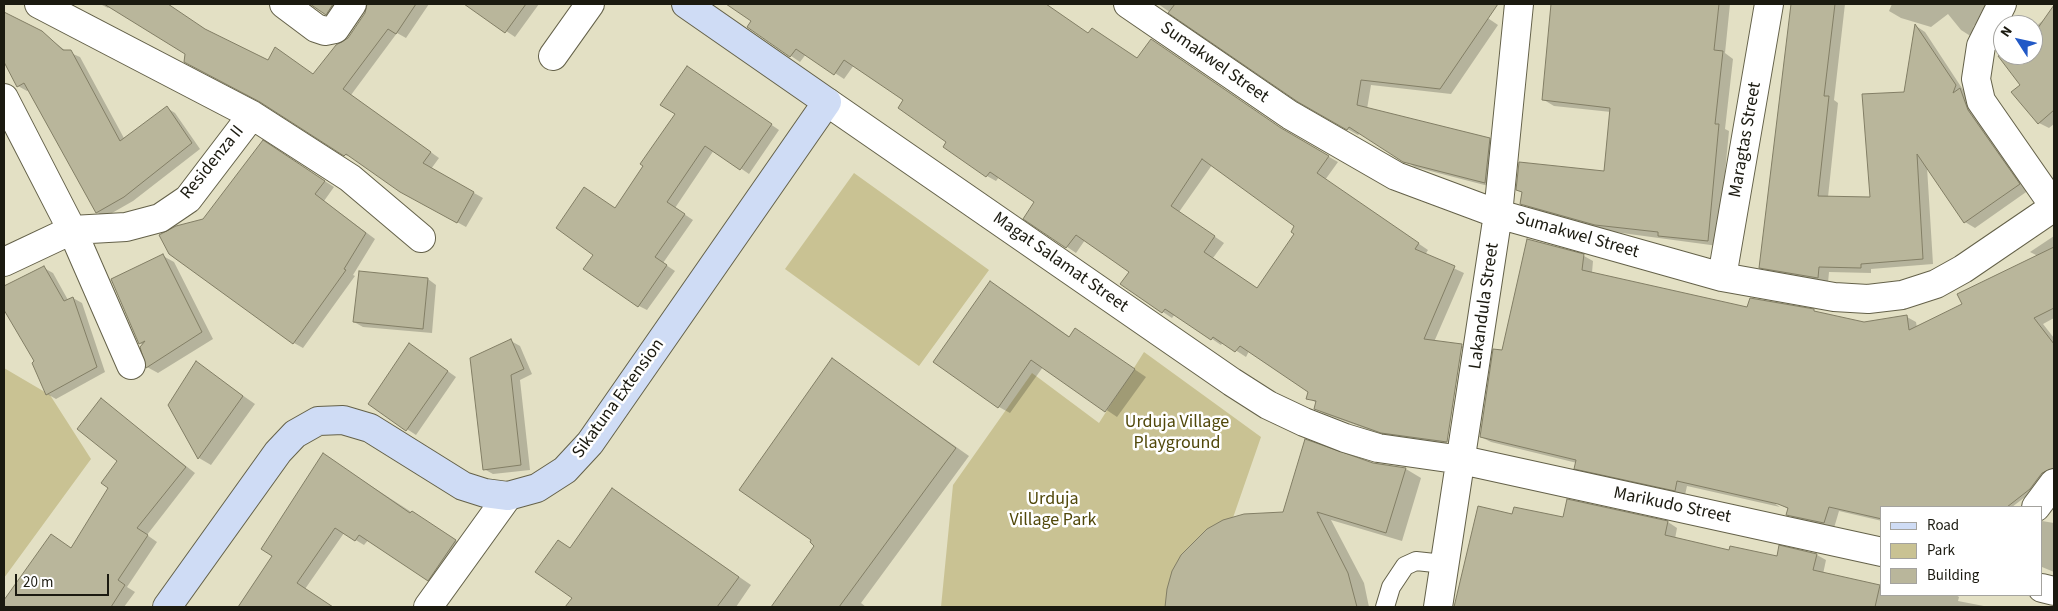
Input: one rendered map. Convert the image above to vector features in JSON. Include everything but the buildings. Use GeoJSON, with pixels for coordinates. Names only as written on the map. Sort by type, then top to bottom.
{"type":"FeatureCollection","features":[{"type":"Feature","properties":{"kind":"street"},"geometry":{"type":"LineString","coordinates":[[38,4],[252,115],[350,178],[421,238]]}},
{"type":"Feature","properties":{"kind":"street"},"geometry":{"type":"LineString","coordinates":[[284,4],[316,28],[326,31],[335,29],[352,4]]}},
{"type":"Feature","properties":{"kind":"street"},"geometry":{"type":"LineString","coordinates":[[553,56],[590,4]]}},
{"type":"Feature","properties":{"kind":"street","name":"Magat Salamat Street"},"geometry":{"type":"LineString","coordinates":[[686,4],[1268,405],[1345,438],[1378,448],[1462,460]]}},
{"type":"Feature","properties":{"kind":"street","name":"Sumakwel Street"},"geometry":{"type":"LineString","coordinates":[[1128,4],[1306,125],[1396,176],[1498,214],[1722,277],[1834,297],[1868,300],[1902,295],[1936,284],[1963,269],[2054,207]]}},
{"type":"Feature","properties":{"kind":"street","name":"Lakandula Street"},"geometry":{"type":"LineString","coordinates":[[1438,607],[1462,460],[1498,214],[1519,4]]}},
{"type":"Feature","properties":{"kind":"street","name":"Maragtas Street"},"geometry":{"type":"LineString","coordinates":[[1722,277],[1769,4]]}},
{"type":"Feature","properties":{"kind":"street"},"geometry":{"type":"LineString","coordinates":[[2002,4],[1981,46],[1976,79],[1981,101],[2054,207]]}},
{"type":"Feature","properties":{"kind":"street"},"geometry":{"type":"LineString","coordinates":[[4,98],[72,230],[131,365]]}},
{"type":"Feature","properties":{"kind":"street","name":"Sikatuna Extension"},"geometry":{"type":"LineString","coordinates":[[167,607],[278,452],[295,434],[318,421],[343,420],[370,428],[463,486],[485,493],[508,496],[537,488],[565,470],[590,443],[828,102]]}},
{"type":"Feature","properties":{"kind":"street","name":"Residenza II"},"geometry":{"type":"LineString","coordinates":[[4,262],[72,230],[126,227],[160,218],[188,199],[252,115]]}},
{"type":"Feature","properties":{"kind":"street","name":"Marikudo Street"},"geometry":{"type":"LineString","coordinates":[[1462,460],[1880,552]]}},
{"type":"Feature","properties":{"kind":"street"},"geometry":{"type":"LineString","coordinates":[[2037,506],[2054,483]]}},
{"type":"Feature","properties":{"kind":"street"},"geometry":{"type":"LineString","coordinates":[[428,607],[508,496]]}},
{"type":"Feature","properties":{"kind":"lane"},"geometry":{"type":"LineString","coordinates":[[1385,607],[1391,588],[1405,566],[1416,561],[1444,564]]}},
{"type":"Feature","properties":{"kind":"green space"},"geometry":{"type":"Polygon","coordinates":[[[854,173],[989,270],[919,366],[785,269],[854,173]]]}},
{"type":"Feature","properties":{"kind":"green space","name":"Urduja Village Park"},"geometry":{"type":"Polygon","coordinates":[[[1144,352],[1261,437],[1202,607],[941,607],[953,485],[1032,373],[1099,423],[1144,352]]]}},
{"type":"Feature","properties":{"kind":"green space"},"geometry":{"type":"Polygon","coordinates":[[[4,368],[50,395],[91,459],[4,578],[4,368]]]}},
{"type":"Feature","properties":{"kind":"park label","name":"Urduja Village Playground"},"geometry":{"type":"Point","coordinates":[1177,433]}}]}
